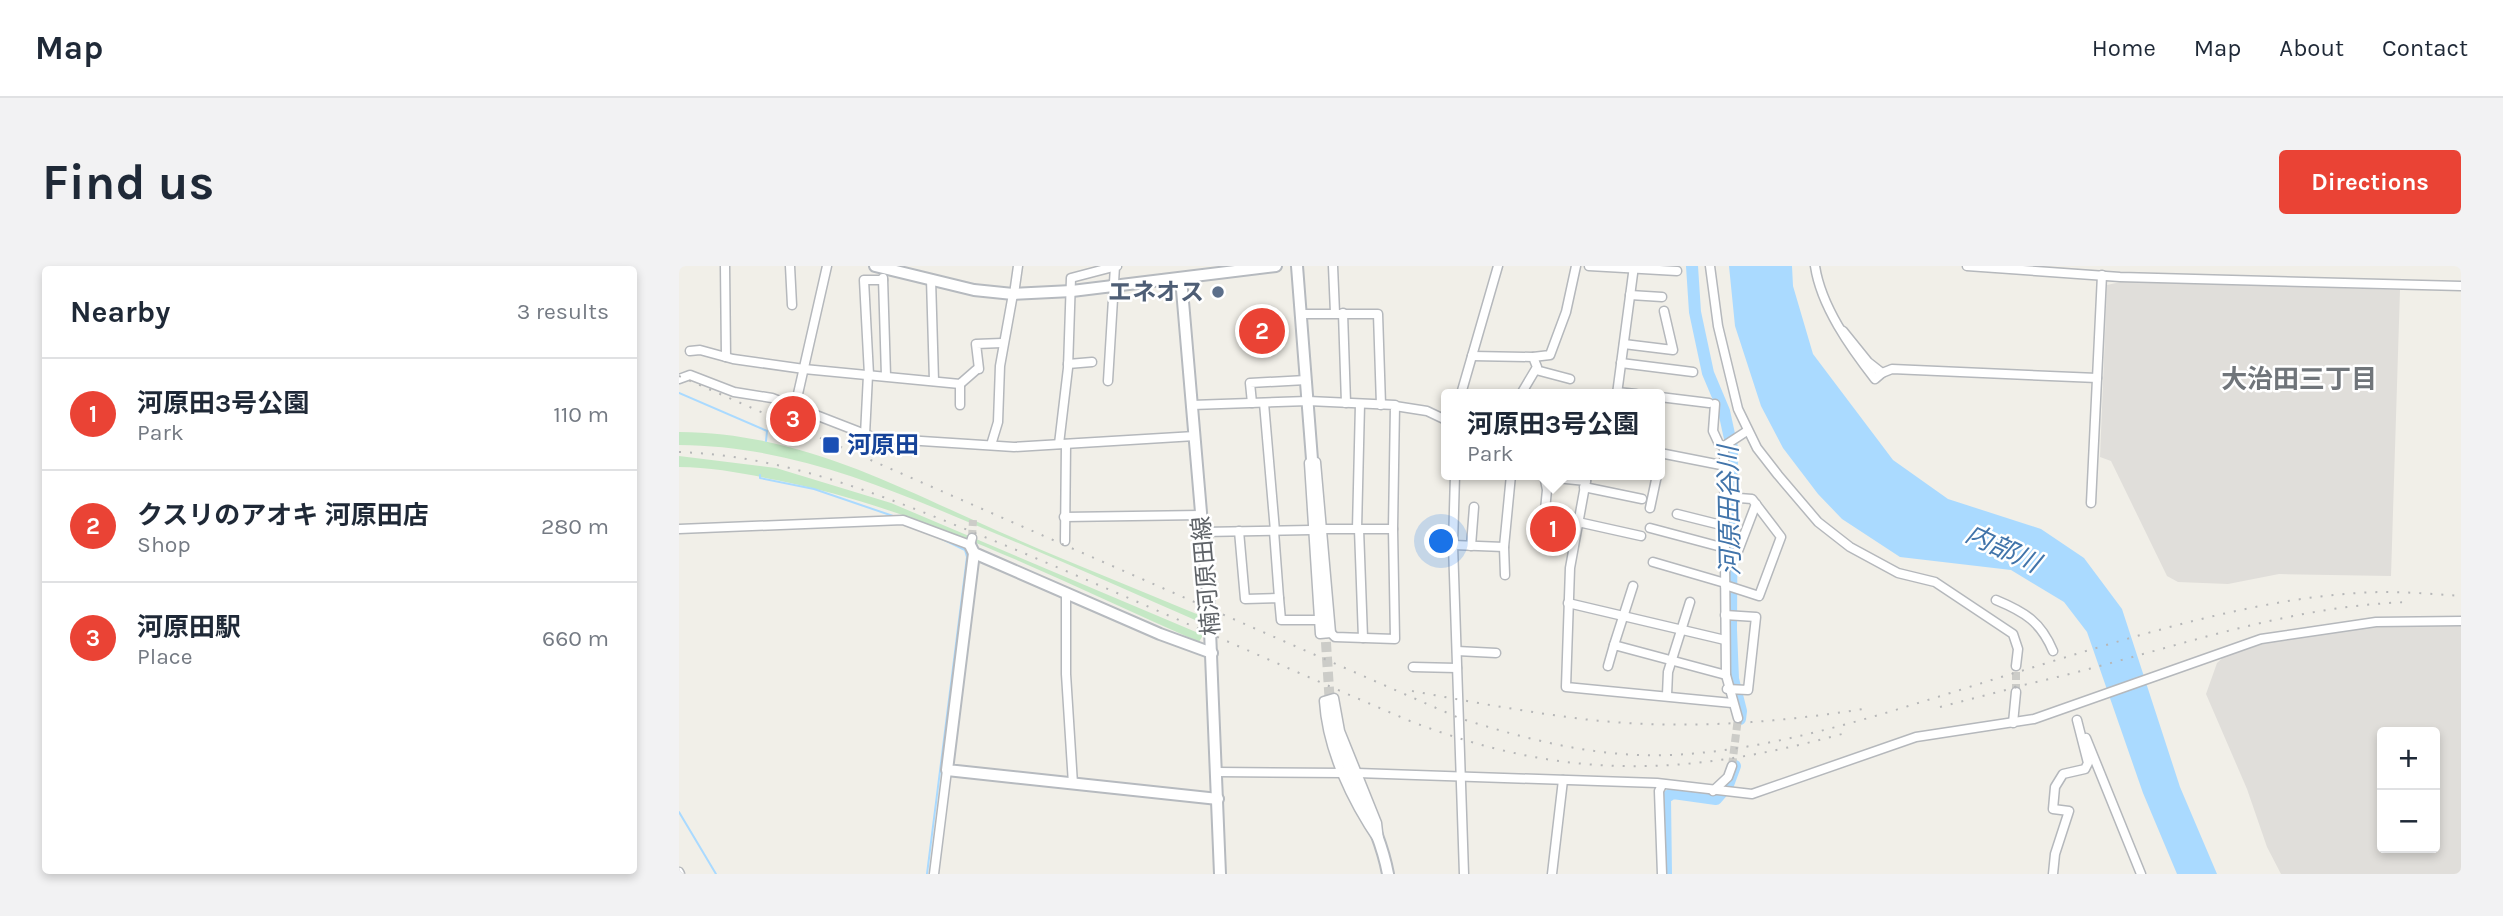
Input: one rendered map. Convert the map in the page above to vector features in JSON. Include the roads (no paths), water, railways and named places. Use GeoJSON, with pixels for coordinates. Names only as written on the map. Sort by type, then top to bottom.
{"type":"FeatureCollection","features":[{"type":"Feature","properties":{"kind":"street"},"geometry":{"type":"LineString","coordinates":[[725,266],[726,357]]}},
{"type":"Feature","properties":{"kind":"street"},"geometry":{"type":"LineString","coordinates":[[790,266],[792,305]]}},
{"type":"Feature","properties":{"kind":"street"},"geometry":{"type":"LineString","coordinates":[[795,407],[827,266]]}},
{"type":"Feature","properties":{"kind":"street"},"geometry":{"type":"LineString","coordinates":[[991,445],[998,422],[1002,343],[1018,266]]}},
{"type":"Feature","properties":{"kind":"street"},"geometry":{"type":"LineString","coordinates":[[1065,541],[1063,444],[1071,266]]}},
{"type":"Feature","properties":{"kind":"street"},"geometry":{"type":"LineString","coordinates":[[1071,278],[1116,266],[1108,381]]}},
{"type":"Feature","properties":{"kind":"street"},"geometry":{"type":"LineString","coordinates":[[1179,266],[1181,278]]}},
{"type":"Feature","properties":{"kind":"street"},"geometry":{"type":"LineString","coordinates":[[879,267],[974,290],[1013,294],[1113,286],[1276,266]]}},
{"type":"Feature","properties":{"kind":"street"},"geometry":{"type":"LineString","coordinates":[[1297,266],[1325,627]]}},
{"type":"Feature","properties":{"kind":"street"},"geometry":{"type":"LineString","coordinates":[[1333,266],[1346,403]]}},
{"type":"Feature","properties":{"kind":"street"},"geometry":{"type":"LineString","coordinates":[[1462,389],[1498,266]]}},
{"type":"Feature","properties":{"kind":"street"},"geometry":{"type":"LineString","coordinates":[[1472,356],[1550,355],[1566,312],[1576,266]]}},
{"type":"Feature","properties":{"kind":"street"},"geometry":{"type":"LineString","coordinates":[[1589,266],[1677,271]]}},
{"type":"Feature","properties":{"kind":"street"},"geometry":{"type":"LineString","coordinates":[[1710,266],[1719,327],[1738,409],[1747,431],[1778,475],[1831,534],[1899,573],[1935,582],[1951,596],[1985,613],[2013,635],[2018,649],[2016,666]]}},
{"type":"Feature","properties":{"kind":"street"},"geometry":{"type":"LineString","coordinates":[[1815,266],[1819,289],[1843,331],[1868,362],[1882,373],[1892,369],[2097,378]]}},
{"type":"Feature","properties":{"kind":"street"},"geometry":{"type":"LineString","coordinates":[[1967,266],[2461,286]]}},
{"type":"Feature","properties":{"kind":"street"},"geometry":{"type":"LineString","coordinates":[[879,267],[883,280],[887,376]]}},
{"type":"Feature","properties":{"kind":"street"},"geometry":{"type":"LineString","coordinates":[[1618,389],[1634,267]]}},
{"type":"Feature","properties":{"kind":"street"},"geometry":{"type":"LineString","coordinates":[[2091,503],[2097,378],[2106,272]]}},
{"type":"Feature","properties":{"kind":"street","name":"楠河原田線"},"geometry":{"type":"LineString","coordinates":[[1181,278],[1212,653],[1220,874]]}},
{"type":"Feature","properties":{"kind":"street"},"geometry":{"type":"LineString","coordinates":[[930,279],[934,381]]}},
{"type":"Feature","properties":{"kind":"street"},"geometry":{"type":"LineString","coordinates":[[865,435],[869,375],[864,280],[883,280]]}},
{"type":"Feature","properties":{"kind":"street"},"geometry":{"type":"LineString","coordinates":[[1630,295],[1662,297]]}},
{"type":"Feature","properties":{"kind":"street"},"geometry":{"type":"LineString","coordinates":[[1623,344],[1673,350],[1664,311]]}},
{"type":"Feature","properties":{"kind":"street"},"geometry":{"type":"LineString","coordinates":[[1301,314],[1378,314],[1381,405]]}},
{"type":"Feature","properties":{"kind":"street"},"geometry":{"type":"LineString","coordinates":[[690,351],[699,350],[804,369],[960,384],[978,370],[976,344],[1002,343]]}},
{"type":"Feature","properties":{"kind":"street"},"geometry":{"type":"LineString","coordinates":[[1524,389],[1535,370],[1533,357]]}},
{"type":"Feature","properties":{"kind":"street"},"geometry":{"type":"LineString","coordinates":[[1068,363],[1092,362]]}},
{"type":"Feature","properties":{"kind":"street"},"geometry":{"type":"LineString","coordinates":[[1621,363],[1693,372]]}},
{"type":"Feature","properties":{"kind":"street"},"geometry":{"type":"LineString","coordinates":[[1535,370],[1570,379]]}},
{"type":"Feature","properties":{"kind":"street"},"geometry":{"type":"LineString","coordinates":[[679,379],[690,375],[734,392],[772,398],[865,435],[991,445],[1063,444],[1195,436]]}},
{"type":"Feature","properties":{"kind":"street"},"geometry":{"type":"LineString","coordinates":[[1252,403],[1250,383],[1306,380]]}},
{"type":"Feature","properties":{"kind":"street"},"geometry":{"type":"LineString","coordinates":[[960,384],[960,405]]}},
{"type":"Feature","properties":{"kind":"street"},"geometry":{"type":"LineString","coordinates":[[1665,398],[1712,404],[1713,431],[1719,444],[1730,443],[1747,431]]}},
{"type":"Feature","properties":{"kind":"street"},"geometry":{"type":"LineString","coordinates":[[1192,405],[1308,401],[1395,406],[1427,411],[1441,418]]}},
{"type":"Feature","properties":{"kind":"street"},"geometry":{"type":"LineString","coordinates":[[1264,403],[1281,620],[1325,627],[1335,637],[1395,639],[1395,406]]}},
{"type":"Feature","properties":{"kind":"street"},"geometry":{"type":"LineString","coordinates":[[1360,404],[1358,529],[1363,638]]}},
{"type":"Feature","properties":{"kind":"street"},"geometry":{"type":"LineString","coordinates":[[1730,443],[1726,466],[1725,548],[1729,615],[1725,640],[1726,676],[1732,689],[1732,702],[1738,712],[1738,718]]}},
{"type":"Feature","properties":{"kind":"street"},"geometry":{"type":"LineString","coordinates":[[1312,444],[1319,475],[1323,529],[1325,627]]}},
{"type":"Feature","properties":{"kind":"street"},"geometry":{"type":"LineString","coordinates":[[1312,444],[1307,478],[1311,530],[1325,627]]}},
{"type":"Feature","properties":{"kind":"street"},"geometry":{"type":"LineString","coordinates":[[1665,456],[1726,466]]}},
{"type":"Feature","properties":{"kind":"street"},"geometry":{"type":"LineString","coordinates":[[1455,480],[1453,545],[1464,874]]}},
{"type":"Feature","properties":{"kind":"street"},"geometry":{"type":"LineString","coordinates":[[1505,575],[1504,547],[1511,480]]}},
{"type":"Feature","properties":{"kind":"street"},"geometry":{"type":"LineString","coordinates":[[1543,530],[1545,480]]}},
{"type":"Feature","properties":{"kind":"street"},"geometry":{"type":"LineString","coordinates":[[1650,508],[1656,480]]}},
{"type":"Feature","properties":{"kind":"street"},"geometry":{"type":"LineString","coordinates":[[1642,499],[1586,481],[1568,603],[1566,687],[1732,702]]}},
{"type":"Feature","properties":{"kind":"street"},"geometry":{"type":"LineString","coordinates":[[1653,562],[1759,596],[1781,537],[1752,499],[1727,497]]}},
{"type":"Feature","properties":{"kind":"street"},"geometry":{"type":"LineString","coordinates":[[1738,551],[1756,504]]}},
{"type":"Feature","properties":{"kind":"street"},"geometry":{"type":"LineString","coordinates":[[1471,546],[1474,507]]}},
{"type":"Feature","properties":{"kind":"street"},"geometry":{"type":"LineString","coordinates":[[1677,514],[1725,526]]}},
{"type":"Feature","properties":{"kind":"street"},"geometry":{"type":"LineString","coordinates":[[1064,517],[1201,515]]}},
{"type":"Feature","properties":{"kind":"street"},"geometry":{"type":"LineString","coordinates":[[679,529],[903,520],[972,545],[1066,593],[1160,634],[1212,653]]}},
{"type":"Feature","properties":{"kind":"street"},"geometry":{"type":"LineString","coordinates":[[1578,522],[1641,536]]}},
{"type":"Feature","properties":{"kind":"street"},"geometry":{"type":"LineString","coordinates":[[1650,528],[1725,548]]}},
{"type":"Feature","properties":{"kind":"street"},"geometry":{"type":"LineString","coordinates":[[1323,529],[1393,529]]}},
{"type":"Feature","properties":{"kind":"street"},"geometry":{"type":"LineString","coordinates":[[1203,532],[1311,530]]}},
{"type":"Feature","properties":{"kind":"street"},"geometry":{"type":"LineString","coordinates":[[1239,531],[1245,599],[1279,598]]}},
{"type":"Feature","properties":{"kind":"street"},"geometry":{"type":"LineString","coordinates":[[934,874],[972,545]]}},
{"type":"Feature","properties":{"kind":"street"},"geometry":{"type":"LineString","coordinates":[[1453,545],[1504,547]]}},
{"type":"Feature","properties":{"kind":"street"},"geometry":{"type":"LineString","coordinates":[[1608,666],[1633,586]]}},
{"type":"Feature","properties":{"kind":"street"},"geometry":{"type":"LineString","coordinates":[[1066,593],[1066,674],[1073,783]]}},
{"type":"Feature","properties":{"kind":"street"},"geometry":{"type":"LineString","coordinates":[[1996,600],[2027,614],[2039,623],[2053,651]]}},
{"type":"Feature","properties":{"kind":"street"},"geometry":{"type":"LineString","coordinates":[[1667,695],[1671,661],[1690,602]]}},
{"type":"Feature","properties":{"kind":"street"},"geometry":{"type":"LineString","coordinates":[[1568,603],[1624,613],[1725,640]]}},
{"type":"Feature","properties":{"kind":"street"},"geometry":{"type":"LineString","coordinates":[[1729,615],[1756,617],[1748,690],[1732,689]]}},
{"type":"Feature","properties":{"kind":"street"},"geometry":{"type":"LineString","coordinates":[[1357,773],[1461,774],[1662,785],[1752,794],[1916,737],[2013,723],[2075,705],[2261,639],[2376,622],[2461,621]]}},
{"type":"Feature","properties":{"kind":"street"},"geometry":{"type":"LineString","coordinates":[[1614,645],[1726,676]]}},
{"type":"Feature","properties":{"kind":"street"},"geometry":{"type":"LineString","coordinates":[[1457,652],[1496,653]]}},
{"type":"Feature","properties":{"kind":"street"},"geometry":{"type":"LineString","coordinates":[[1412,667],[1458,668]]}},
{"type":"Feature","properties":{"kind":"street"},"geometry":{"type":"LineString","coordinates":[[2013,723],[2016,692]]}},
{"type":"Feature","properties":{"kind":"street"},"geometry":{"type":"LineString","coordinates":[[1326,699],[1336,699],[1341,731],[1377,823],[1379,842],[1361,816],[1344,773],[1326,720],[1326,699]]}},
{"type":"Feature","properties":{"kind":"street"},"geometry":{"type":"LineString","coordinates":[[1330,705],[1336,741],[1379,842],[1388,874]]}},
{"type":"Feature","properties":{"kind":"street"},"geometry":{"type":"LineString","coordinates":[[2053,874],[2055,854],[2069,811],[2053,809],[2057,779],[2087,767],[2075,705]]}},
{"type":"Feature","properties":{"kind":"street"},"geometry":{"type":"LineString","coordinates":[[2077,720],[2141,874]]}},
{"type":"Feature","properties":{"kind":"street"},"geometry":{"type":"LineString","coordinates":[[1719,792],[1731,766]]}},
{"type":"Feature","properties":{"kind":"street"},"geometry":{"type":"LineString","coordinates":[[947,770],[1217,799]]}},
{"type":"Feature","properties":{"kind":"street"},"geometry":{"type":"LineString","coordinates":[[1217,772],[1344,773]]}},
{"type":"Feature","properties":{"kind":"street"},"geometry":{"type":"LineString","coordinates":[[1552,874],[1563,780]]}},
{"type":"Feature","properties":{"kind":"street"},"geometry":{"type":"LineString","coordinates":[[1662,785],[1662,874]]}},
{"type":"Feature","properties":{"kind":"water","name":"内部川"},"geometry":{"type":"Polygon","coordinates":[[[1729,266],[1792,266],[1793,286],[1813,354],[1893,460],[1948,499],[2041,529],[2084,558],[2122,609],[2180,787],[2217,874],[2177,874],[2143,793],[2087,632],[2064,602],[2011,570],[1900,557],[1842,519],[1818,494],[1783,448],[1761,406],[1735,326],[1729,266]]]}},
{"type":"Feature","properties":{"kind":"waterway","name":"河原田谷川"},"geometry":{"type":"LineString","coordinates":[[1692,266],[1695,312],[1708,373],[1724,411],[1732,448],[1731,630],[1733,679],[1741,711],[1740,719]]}},
{"type":"Feature","properties":{"kind":"waterway"},"geometry":{"type":"LineString","coordinates":[[679,393],[767,431],[766,441]]}},
{"type":"Feature","properties":{"kind":"waterway"},"geometry":{"type":"LineString","coordinates":[[760,475],[760,478],[814,489],[896,517]]}},
{"type":"Feature","properties":{"kind":"waterway"},"geometry":{"type":"LineString","coordinates":[[927,874],[967,557],[965,550],[938,537]]}},
{"type":"Feature","properties":{"kind":"waterway","name":"河原田谷川"},"geometry":{"type":"LineString","coordinates":[[1666,874],[1665,798],[1673,793],[1716,799],[1728,785],[1735,766]]}},
{"type":"Feature","properties":{"kind":"waterway"},"geometry":{"type":"LineString","coordinates":[[679,812],[716,874]]}},
{"type":"Feature","properties":{"kind":"tunnel"},"geometry":{"type":"LineString","coordinates":[[972,538],[973,520]]}},
{"type":"Feature","properties":{"kind":"tunnel"},"geometry":{"type":"LineString","coordinates":[[1325,627],[1330,705]]}},
{"type":"Feature","properties":{"kind":"tunnel"},"geometry":{"type":"LineString","coordinates":[[2016,666],[2016,692]]}},
{"type":"Feature","properties":{"kind":"tunnel"},"geometry":{"type":"LineString","coordinates":[[1732,766],[1738,718]]}},
{"type":"Feature","properties":{"kind":"railway"},"geometry":{"type":"LineString","coordinates":[[679,376],[1459,718],[1537,740],[1617,754],[1672,755],[1717,751],[1805,735],[2153,632],[2292,600],[2382,592],[2461,596]]}},
{"type":"Feature","properties":{"kind":"railway"},"geometry":{"type":"LineString","coordinates":[[679,452],[722,455],[763,462],[884,497],[1053,566],[1410,721],[1467,741],[1573,763],[1625,766],[1677,765],[1730,759],[1842,734]]}},
{"type":"Feature","properties":{"kind":"railway"},"geometry":{"type":"LineString","coordinates":[[2014,687],[2260,623],[2309,613],[2410,602]]}},
{"type":"Feature","properties":{"kind":"railway"},"geometry":{"type":"LineString","coordinates":[[1940,707],[2021,686]]}},
{"type":"Feature","properties":{"kind":"railway"},"geometry":{"type":"LineString","coordinates":[[1412,691],[1598,721],[1673,725],[1788,719],[1863,709]]}},
{"type":"Feature","properties":{"kind":"place","name":"エネオス"},"geometry":{"type":"Point","coordinates":[1218,292]}},
{"type":"Feature","properties":{"kind":"place","name":"クスリのアオキ 河原田店"},"geometry":{"type":"Point","coordinates":[1262,331]}},
{"type":"Feature","properties":{"kind":"place","name":"河原田駅"},"geometry":{"type":"Point","coordinates":[793,419]}},
{"type":"Feature","properties":{"kind":"place","name":"河原田"},"geometry":{"type":"Point","coordinates":[831,445]}},
{"type":"Feature","properties":{"kind":"place","name":"河原田3号公園"},"geometry":{"type":"Point","coordinates":[1553,529]}},
{"type":"Feature","properties":{"kind":"district","name":"大治田三丁目"},"geometry":{"type":"Point","coordinates":[2299,379]}}]}
